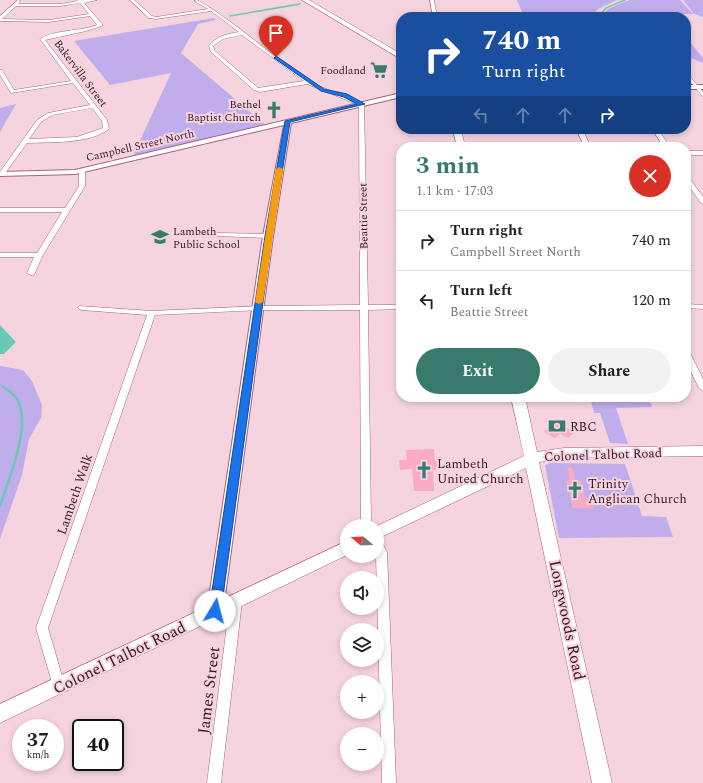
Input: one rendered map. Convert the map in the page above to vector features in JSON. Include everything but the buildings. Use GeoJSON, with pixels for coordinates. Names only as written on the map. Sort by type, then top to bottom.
{"type":"FeatureCollection","features":[{"type":"Feature","properties":{"kind":"main road"},"geometry":{"type":"LineString","coordinates":[[306,0],[396,54]]}},
{"type":"Feature","properties":{"kind":"main road","name":"Longwoods Road"},"geometry":{"type":"LineString","coordinates":[[519,402],[533,458],[602,783]]}},
{"type":"Feature","properties":{"kind":"main road","name":"Colonel Talbot Road"},"geometry":{"type":"LineString","coordinates":[[384,530],[533,458],[564,453],[703,451]]}},
{"type":"Feature","properties":{"kind":"main road","name":"Colonel Talbot Road"},"geometry":{"type":"LineString","coordinates":[[0,714],[340,551]]}},
{"type":"Feature","properties":{"kind":"street"},"geometry":{"type":"LineString","coordinates":[[0,19],[20,0]]}},
{"type":"Feature","properties":{"kind":"street"},"geometry":{"type":"LineString","coordinates":[[14,5],[60,5],[95,0]]}},
{"type":"Feature","properties":{"kind":"street"},"geometry":{"type":"LineString","coordinates":[[132,0],[151,17],[156,18],[212,10]]}},
{"type":"Feature","properties":{"kind":"street"},"geometry":{"type":"LineString","coordinates":[[432,0],[434,12]]}},
{"type":"Feature","properties":{"kind":"street","name":"Bakervilla Street"},"geometry":{"type":"LineString","coordinates":[[25,141],[74,140],[94,135],[106,129],[105,121],[73,82],[42,39],[50,36],[92,30],[100,25],[81,1]]}},
{"type":"Feature","properties":{"kind":"street"},"geometry":{"type":"LineString","coordinates":[[196,1],[212,10],[244,33],[308,82],[323,90],[346,96],[362,104]]}},
{"type":"Feature","properties":{"kind":"street"},"geometry":{"type":"LineString","coordinates":[[0,19],[49,21],[91,15]]}},
{"type":"Feature","properties":{"kind":"street"},"geometry":{"type":"LineString","coordinates":[[244,33],[219,38],[214,41],[211,46],[213,52],[256,89],[269,90],[308,82]]}},
{"type":"Feature","properties":{"kind":"street"},"geometry":{"type":"LineString","coordinates":[[0,71],[13,92],[73,82]]}},
{"type":"Feature","properties":{"kind":"street"},"geometry":{"type":"LineString","coordinates":[[691,78],[700,87],[703,95]]}},
{"type":"Feature","properties":{"kind":"street","name":"Campbell Street North"},"geometry":{"type":"LineString","coordinates":[[1,174],[44,174],[82,170],[396,97]]}},
{"type":"Feature","properties":{"kind":"street","name":"Beattie Street"},"geometry":{"type":"LineString","coordinates":[[362,104],[366,519]]}},
{"type":"Feature","properties":{"kind":"street"},"geometry":{"type":"LineString","coordinates":[[1,174],[39,121],[50,114],[93,106]]}},
{"type":"Feature","properties":{"kind":"street"},"geometry":{"type":"LineString","coordinates":[[215,611],[268,236],[288,121]]}},
{"type":"Feature","properties":{"kind":"street"},"geometry":{"type":"LineString","coordinates":[[691,153],[703,153]]}},
{"type":"Feature","properties":{"kind":"street"},"geometry":{"type":"LineString","coordinates":[[31,273],[39,256],[82,186],[84,178],[82,170]]}},
{"type":"Feature","properties":{"kind":"street"},"geometry":{"type":"LineString","coordinates":[[691,184],[703,202]]}},
{"type":"Feature","properties":{"kind":"street"},"geometry":{"type":"LineString","coordinates":[[0,210],[67,210]]}},
{"type":"Feature","properties":{"kind":"street"},"geometry":{"type":"LineString","coordinates":[[218,235],[268,236]]}},
{"type":"Feature","properties":{"kind":"street"},"geometry":{"type":"LineString","coordinates":[[0,255],[39,256]]}},
{"type":"Feature","properties":{"kind":"street"},"geometry":{"type":"LineString","coordinates":[[82,308],[152,313],[259,308],[396,306]]}},
{"type":"Feature","properties":{"kind":"street"},"geometry":{"type":"LineString","coordinates":[[691,306],[703,307]]}},
{"type":"Feature","properties":{"kind":"street","name":"Lambeth Walk"},"geometry":{"type":"LineString","coordinates":[[58,686],[42,628],[152,313]]}},
{"type":"Feature","properties":{"kind":"street"},"geometry":{"type":"LineString","coordinates":[[691,363],[703,388]]}},
{"type":"Feature","properties":{"kind":"street"},"geometry":{"type":"LineString","coordinates":[[381,563],[389,783]]}},
{"type":"Feature","properties":{"kind":"street","name":"James Street"},"geometry":{"type":"LineString","coordinates":[[214,783],[236,601]]}},
{"type":"Feature","properties":{"kind":"shaded area"},"geometry":{"type":"Polygon","coordinates":[[[517,0],[617,0],[598,9],[596,12],[522,12],[517,0]]]}},
{"type":"Feature","properties":{"kind":"shaded area"},"geometry":{"type":"Polygon","coordinates":[[[629,0],[680,0],[693,14],[691,14],[691,12],[605,12],[608,9],[629,0]]]}},
{"type":"Feature","properties":{"kind":"shaded area"},"geometry":{"type":"Polygon","coordinates":[[[683,0],[703,0],[703,17],[694,14],[683,0]]]}},
{"type":"Feature","properties":{"kind":"shaded area"},"geometry":{"type":"Polygon","coordinates":[[[214,18],[216,20],[198,24],[181,53],[269,128],[131,160],[171,73],[110,85],[74,41],[214,18]]]}},
{"type":"Feature","properties":{"kind":"shaded area"},"geometry":{"type":"Polygon","coordinates":[[[691,43],[703,58],[703,63],[691,58],[691,43]]]}},
{"type":"Feature","properties":{"kind":"shaded area"},"geometry":{"type":"Polygon","coordinates":[[[16,104],[0,132],[0,108],[16,104]]]}},
{"type":"Feature","properties":{"kind":"shaded area"},"geometry":{"type":"Polygon","coordinates":[[[0,325],[16,342],[4,354],[0,354],[0,325]]]}},
{"type":"Feature","properties":{"kind":"shaded area"},"geometry":{"type":"Polygon","coordinates":[[[0,366],[23,370],[32,381],[42,405],[41,418],[29,439],[22,475],[0,539],[0,366]]]}},
{"type":"Feature","properties":{"kind":"shaded area"},"geometry":{"type":"Polygon","coordinates":[[[591,402],[650,402],[652,407],[616,408],[628,444],[610,443],[600,413],[594,413],[591,402]]]}},
{"type":"Feature","properties":{"kind":"shaded area"},"geometry":{"type":"Polygon","coordinates":[[[550,463],[625,464],[642,516],[666,517],[673,537],[559,538],[545,465],[550,463]]]}},
{"type":"Feature","properties":{"kind":"waterway"},"geometry":{"type":"LineString","coordinates":[[602,12],[606,8],[625,0]]}},
{"type":"Feature","properties":{"kind":"waterway"},"geometry":{"type":"LineString","coordinates":[[230,16],[300,4]]}},
{"type":"Feature","properties":{"kind":"waterway"},"geometry":{"type":"LineString","coordinates":[[0,506],[18,452],[22,423],[21,410],[17,399],[3,387]]}},
{"type":"Feature","properties":{"kind":"slow traffic"},"geometry":{"type":"LineString","coordinates":[[259,302],[279,169]]}},
{"type":"Feature","properties":{"kind":"place","name":"Foodland"},"geometry":{"type":"Point","coordinates":[379,70]}},
{"type":"Feature","properties":{"kind":"place","name":"Bethel Baptist Church"},"geometry":{"type":"Point","coordinates":[274,110]}},
{"type":"Feature","properties":{"kind":"place","name":"Lambeth Public School"},"geometry":{"type":"Point","coordinates":[160,237]}},
{"type":"Feature","properties":{"kind":"place","name":"RBC"},"geometry":{"type":"Point","coordinates":[557,426]}},
{"type":"Feature","properties":{"kind":"place","name":"Lambeth United Church"},"geometry":{"type":"Point","coordinates":[424,470]}},
{"type":"Feature","properties":{"kind":"place","name":"Trinity Anglican Church"},"geometry":{"type":"Point","coordinates":[575,490]}},
{"type":"Feature","properties":{"kind":"route"},"geometry":{"type":"LineString","coordinates":[[215,611],[268,236],[288,121],[362,104],[346,96],[323,90],[308,82],[276,57]]}}]}
